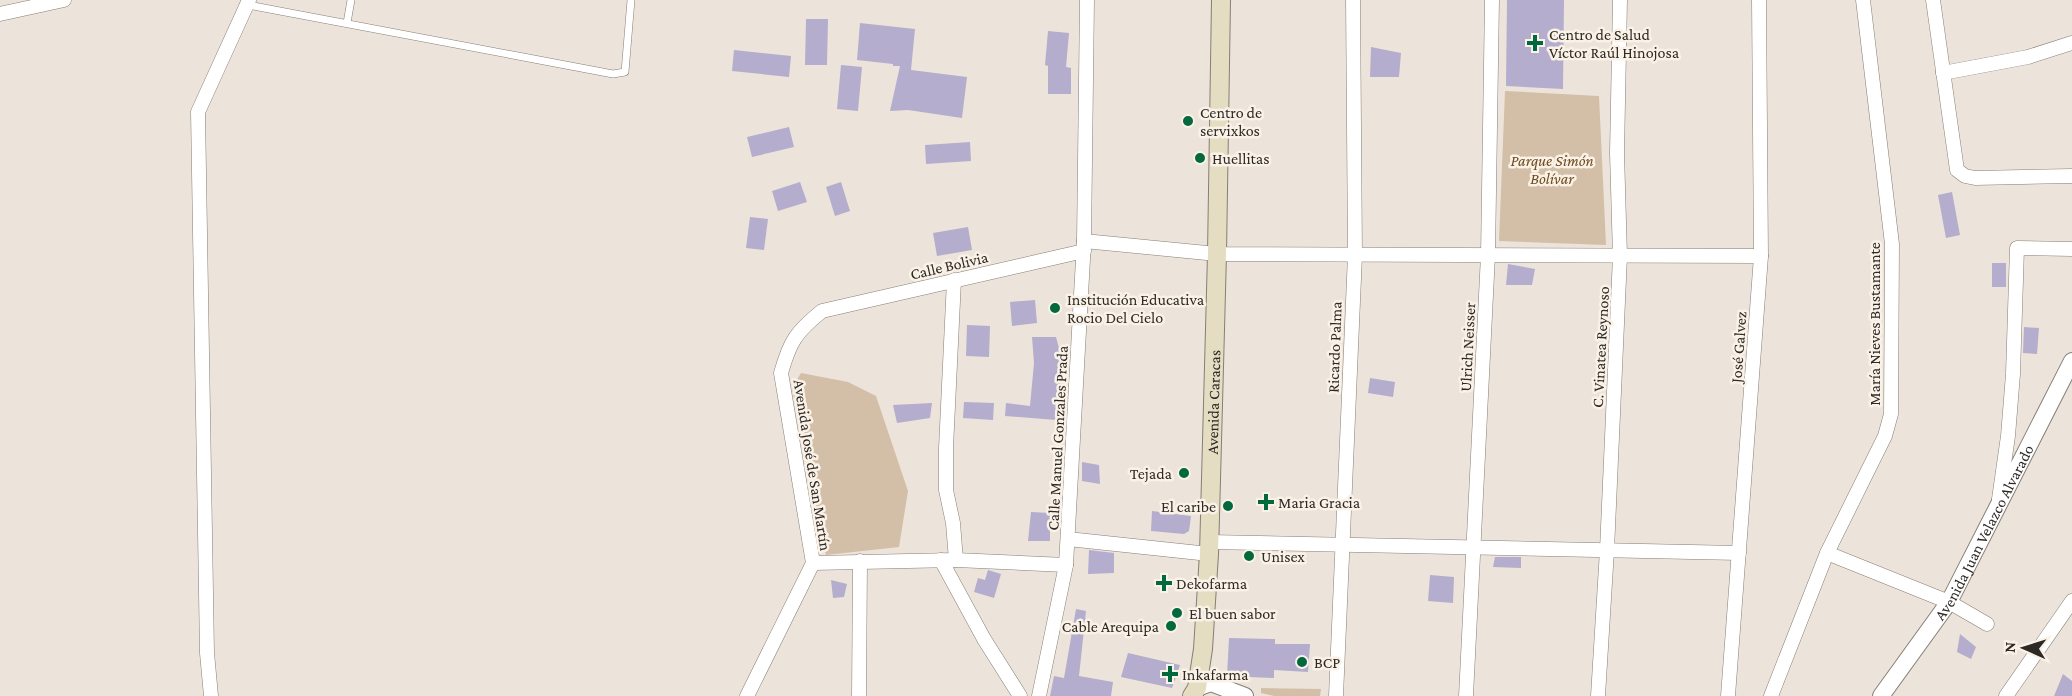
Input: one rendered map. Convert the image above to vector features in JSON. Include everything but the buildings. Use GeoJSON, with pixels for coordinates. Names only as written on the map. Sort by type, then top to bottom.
{"type":"FeatureCollection","features":[{"type":"Feature","properties":{"kind":"main road","name":"Avenida Caracas"},"geometry":{"type":"LineString","coordinates":[[1195,693],[1203,649],[1209,548],[1221,0]]}},
{"type":"Feature","properties":{"kind":"street"},"geometry":{"type":"LineString","coordinates":[[7,8],[64,0]]}},
{"type":"Feature","properties":{"kind":"street","name":"Calle Manuel Gonzales Prada"},"geometry":{"type":"LineString","coordinates":[[1039,696],[1066,565],[1068,539],[1084,246],[1087,0]]}},
{"type":"Feature","properties":{"kind":"street","name":"Ricardo Palma"},"geometry":{"type":"LineString","coordinates":[[1336,696],[1355,255],[1353,0]]}},
{"type":"Feature","properties":{"kind":"street","name":"Ulrich Neisser"},"geometry":{"type":"LineString","coordinates":[[1466,696],[1488,255],[1492,0]]}},
{"type":"Feature","properties":{"kind":"street","name":"C. Vinatea Reynoso"},"geometry":{"type":"LineString","coordinates":[[1598,696],[1620,256],[1617,153],[1620,0]]}},
{"type":"Feature","properties":{"kind":"street","name":"José Galvez"},"geometry":{"type":"LineString","coordinates":[[1728,696],[1761,256],[1759,0]]}},
{"type":"Feature","properties":{"kind":"street","name":"María Nieves Bustamante"},"geometry":{"type":"LineString","coordinates":[[1771,696],[1827,553],[1885,436],[1891,414],[1892,244],[1863,0]]}},
{"type":"Feature","properties":{"kind":"street"},"geometry":{"type":"LineString","coordinates":[[1933,0],[1957,170],[1965,176],[1975,178],[2072,176]]}},
{"type":"Feature","properties":{"kind":"street"},"geometry":{"type":"LineString","coordinates":[[211,696],[207,641],[198,112],[248,2]]}},
{"type":"Feature","properties":{"kind":"street"},"geometry":{"type":"LineString","coordinates":[[1943,72],[2028,57],[2072,43]]}},
{"type":"Feature","properties":{"kind":"street","name":"Calle Bolivia"},"geometry":{"type":"LineString","coordinates":[[822,311],[1084,246],[1217,254],[1761,256]]}},
{"type":"Feature","properties":{"kind":"street"},"geometry":{"type":"LineString","coordinates":[[1998,507],[2010,415],[2017,248],[2072,249]]}},
{"type":"Feature","properties":{"kind":"street"},"geometry":{"type":"LineString","coordinates":[[954,280],[946,448],[946,490],[953,523],[948,560],[984,639],[1020,696]]}},
{"type":"Feature","properties":{"kind":"street","name":"Avenida José de San Martín"},"geometry":{"type":"LineString","coordinates":[[747,696],[813,563],[781,373],[789,347],[801,328],[822,311]]}},
{"type":"Feature","properties":{"kind":"street","name":"Avenida Juan Velazco Alvarado"},"geometry":{"type":"LineString","coordinates":[[1881,696],[1949,602],[2072,361]]}},
{"type":"Feature","properties":{"kind":"street"},"geometry":{"type":"LineString","coordinates":[[1068,539],[1209,548],[1342,545],[1739,553]]}},
{"type":"Feature","properties":{"kind":"street"},"geometry":{"type":"LineString","coordinates":[[1827,553],[1949,602],[1987,624]]}},
{"type":"Feature","properties":{"kind":"street"},"geometry":{"type":"LineString","coordinates":[[813,563],[948,560],[1066,565]]}},
{"type":"Feature","properties":{"kind":"street"},"geometry":{"type":"LineString","coordinates":[[859,696],[860,561]]}},
{"type":"Feature","properties":{"kind":"street"},"geometry":{"type":"LineString","coordinates":[[2006,696],[2072,601]]}},
{"type":"Feature","properties":{"kind":"street"},"geometry":{"type":"LineString","coordinates":[[1195,693],[1211,683],[1245,696]]}},
{"type":"Feature","properties":{"kind":"lane"},"geometry":{"type":"LineString","coordinates":[[346,23],[351,0]]}},
{"type":"Feature","properties":{"kind":"lane"},"geometry":{"type":"LineString","coordinates":[[248,2],[613,74],[625,72],[631,0]]}},
{"type":"Feature","properties":{"kind":"green space","name":"Parque Simón Bolívar"},"geometry":{"type":"Polygon","coordinates":[[[1505,91],[1599,96],[1606,245],[1499,241],[1505,91]]]}},
{"type":"Feature","properties":{"kind":"green space"},"geometry":{"type":"Polygon","coordinates":[[[801,373],[848,382],[876,396],[908,491],[899,547],[826,555],[792,388],[801,373]]]}},
{"type":"Feature","properties":{"kind":"green space"},"geometry":{"type":"Polygon","coordinates":[[[1261,688],[1321,689],[1320,696],[1274,696],[1261,693],[1261,688]]]}},
{"type":"Feature","properties":{"kind":"place","name":"Centro de Salud Víctor Raúl Hinojosa"},"geometry":{"type":"Point","coordinates":[1535,43]}},
{"type":"Feature","properties":{"kind":"place","name":"Centro de servixkos"},"geometry":{"type":"Point","coordinates":[1188,121]}},
{"type":"Feature","properties":{"kind":"place","name":"Huellitas"},"geometry":{"type":"Point","coordinates":[1200,158]}},
{"type":"Feature","properties":{"kind":"place","name":"Institución Educativa Rocio Del Cielo"},"geometry":{"type":"Point","coordinates":[1055,308]}},
{"type":"Feature","properties":{"kind":"place","name":"Tejada"},"geometry":{"type":"Point","coordinates":[1184,473]}},
{"type":"Feature","properties":{"kind":"place","name":"Maria Gracia"},"geometry":{"type":"Point","coordinates":[1266,502]}},
{"type":"Feature","properties":{"kind":"place","name":"El caribe"},"geometry":{"type":"Point","coordinates":[1228,506]}},
{"type":"Feature","properties":{"kind":"place","name":"Unisex"},"geometry":{"type":"Point","coordinates":[1249,556]}},
{"type":"Feature","properties":{"kind":"place","name":"Dekofarma"},"geometry":{"type":"Point","coordinates":[1164,583]}},
{"type":"Feature","properties":{"kind":"place","name":"El buen sabor"},"geometry":{"type":"Point","coordinates":[1177,613]}},
{"type":"Feature","properties":{"kind":"place","name":"Cable Arequipa"},"geometry":{"type":"Point","coordinates":[1171,626]}},
{"type":"Feature","properties":{"kind":"place","name":"BCP"},"geometry":{"type":"Point","coordinates":[1302,662]}},
{"type":"Feature","properties":{"kind":"place","name":"Inkafarma"},"geometry":{"type":"Point","coordinates":[1170,674]}}]}
